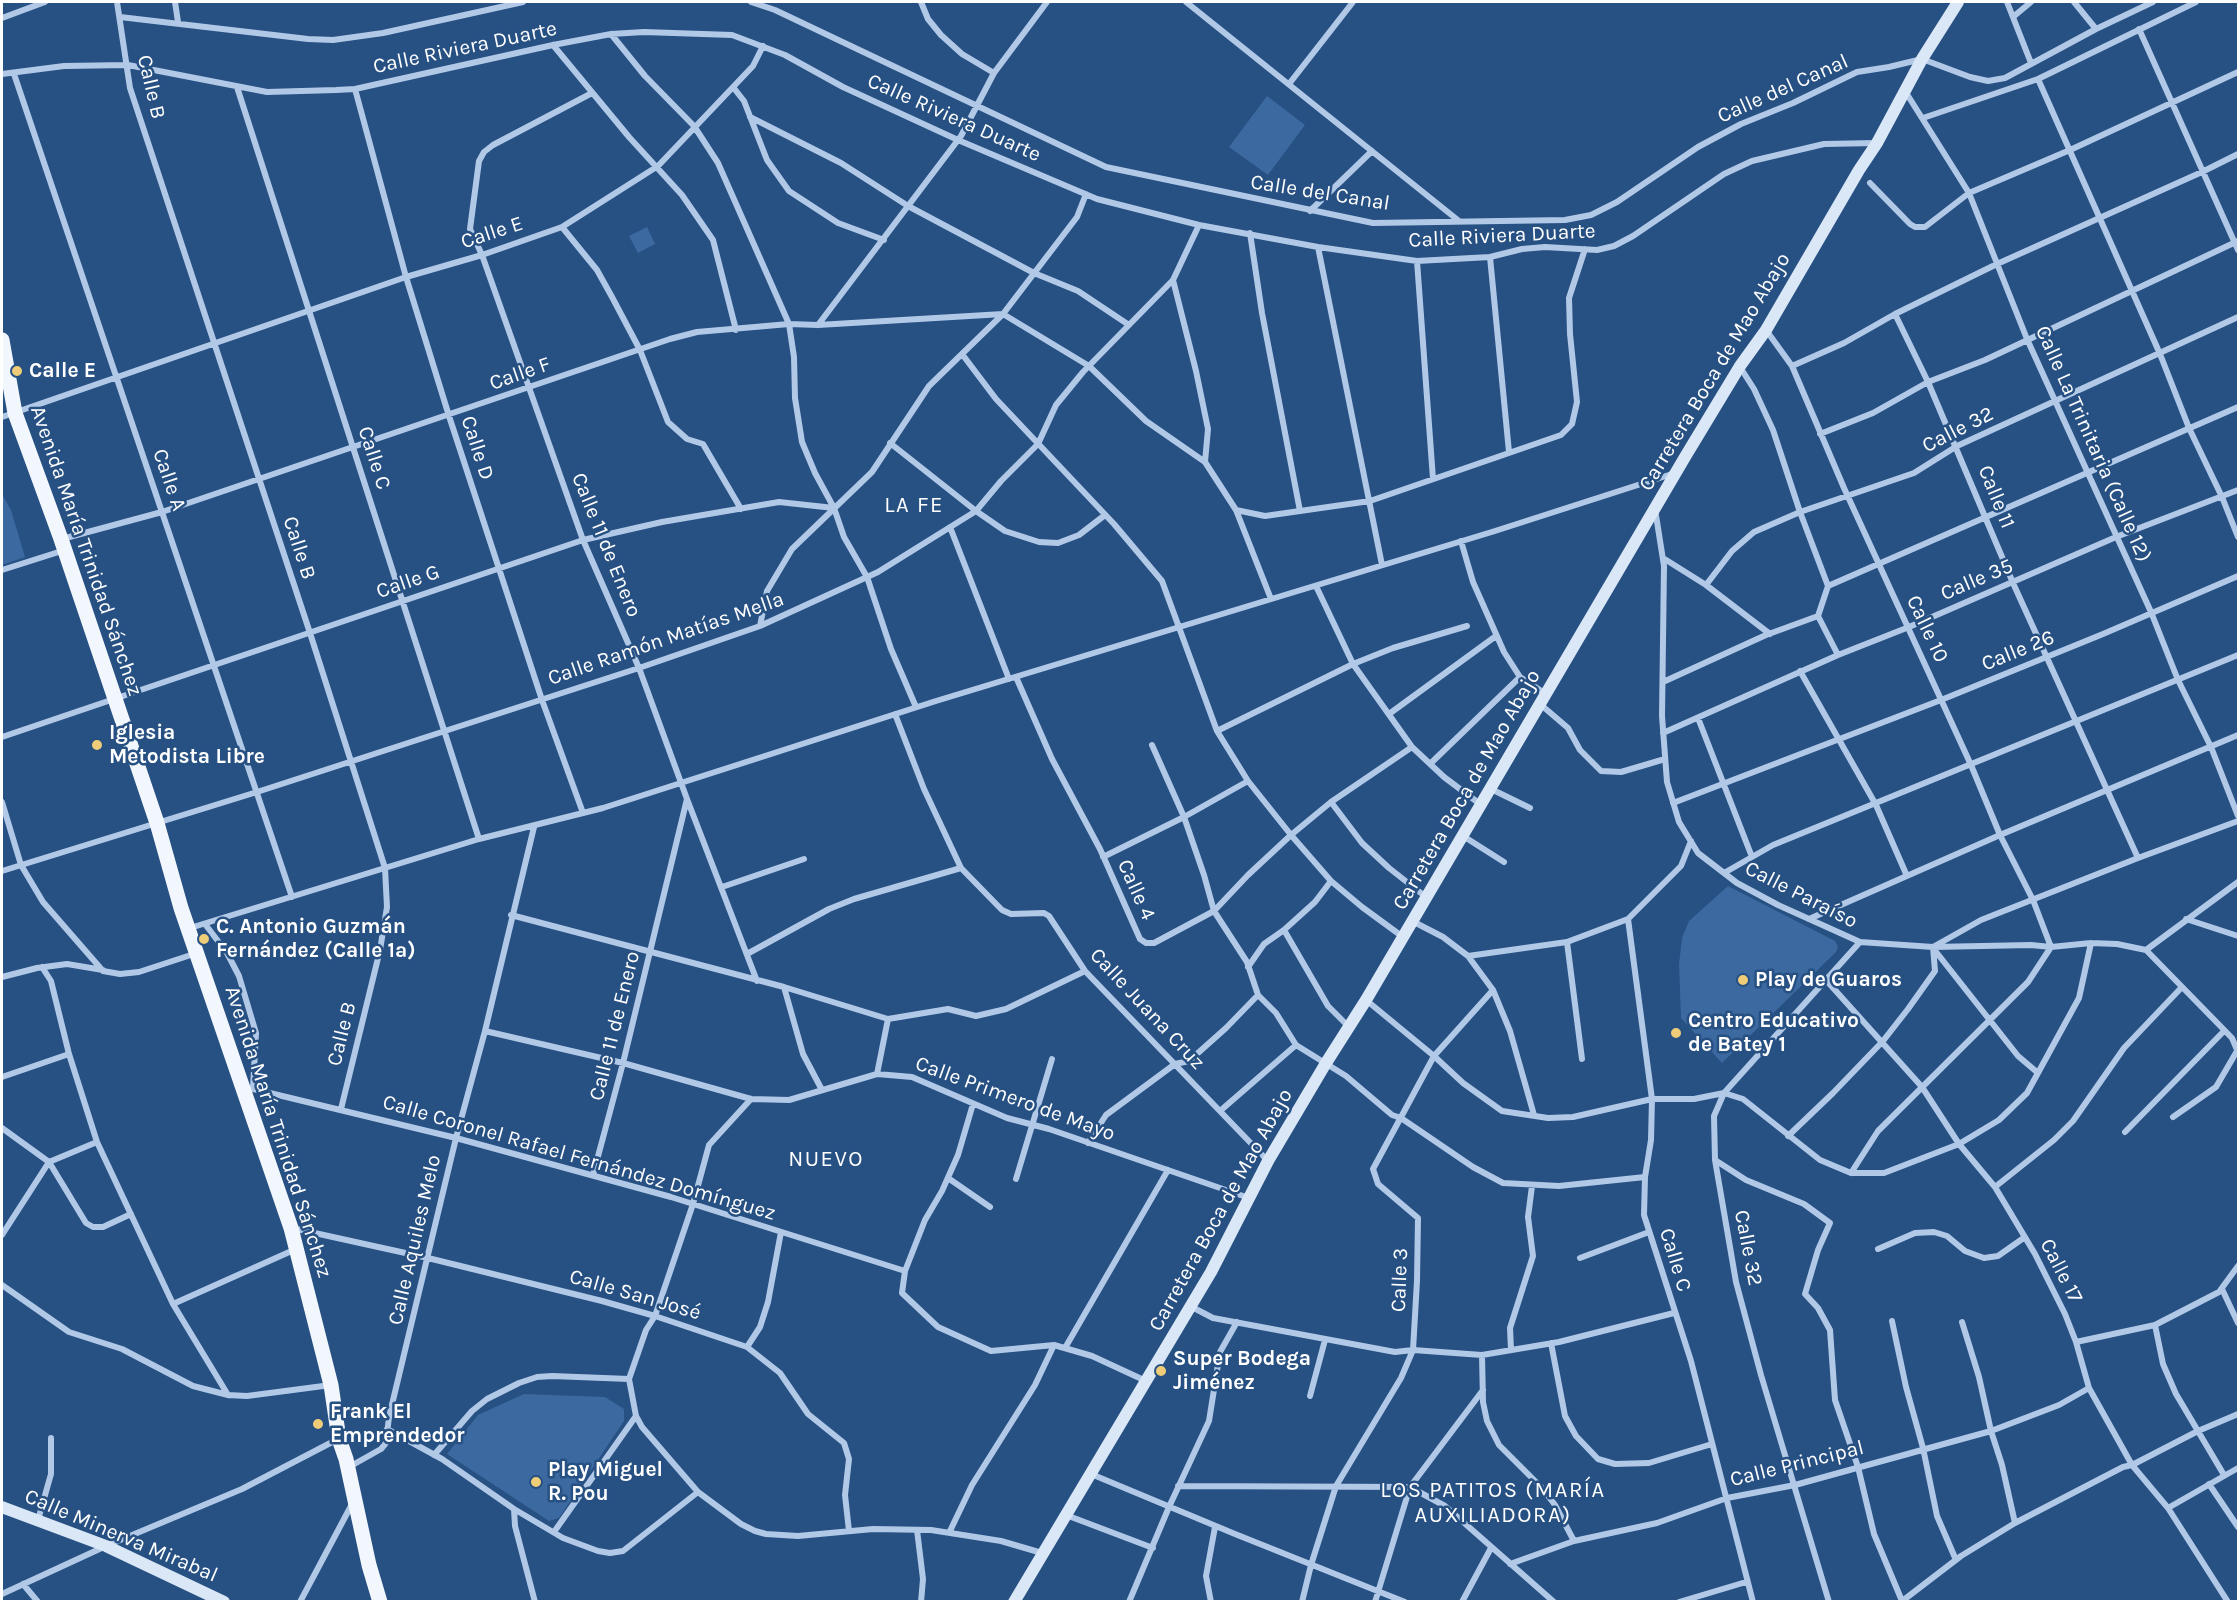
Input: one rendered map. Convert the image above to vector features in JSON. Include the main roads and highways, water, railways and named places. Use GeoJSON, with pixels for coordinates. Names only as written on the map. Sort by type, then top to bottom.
{"type":"FeatureCollection","features":[{"type":"Feature","properties":{"kind":"main road","name":"Avenida María Trinidad Sánchez"},"geometry":{"type":"LineString","coordinates":[[2,340],[8,415],[63,544],[157,823],[181,908],[197,926],[198,952],[247,1087],[291,1228],[331,1385],[339,1439],[348,1467],[369,1565],[380,1602]]}},
{"type":"Feature","properties":{"kind":"place","name":"Calle E"},"geometry":{"type":"Point","coordinates":[17,371]}},
{"type":"Feature","properties":{"kind":"place","name":"Iglesia Metodista Libre"},"geometry":{"type":"Point","coordinates":[97,745]}},
{"type":"Feature","properties":{"kind":"place","name":"C. Antonio Guzmán Fernández (Calle 1ª)"},"geometry":{"type":"Point","coordinates":[204,939]}},
{"type":"Feature","properties":{"kind":"place","name":"Play de Guaros"},"geometry":{"type":"Point","coordinates":[1743,980]}},
{"type":"Feature","properties":{"kind":"place","name":"Centro Educativo de Batey 1"},"geometry":{"type":"Point","coordinates":[1676,1033]}},
{"type":"Feature","properties":{"kind":"place","name":"Super Bodega Jiménez"},"geometry":{"type":"Point","coordinates":[1161,1371]}},
{"type":"Feature","properties":{"kind":"place","name":"Frank El Emprendedor"},"geometry":{"type":"Point","coordinates":[318,1424]}},
{"type":"Feature","properties":{"kind":"place","name":"Play Miguel R. Pou"},"geometry":{"type":"Point","coordinates":[536,1482]}},
{"type":"Feature","properties":{"kind":"district","name":"LA FE"},"geometry":{"type":"Point","coordinates":[914,506]}},
{"type":"Feature","properties":{"kind":"district","name":"NUEVO"},"geometry":{"type":"Point","coordinates":[826,1160]}},
{"type":"Feature","properties":{"kind":"district","name":"LOS PATITOS (MARÍA AUXILIADORA)"},"geometry":{"type":"Point","coordinates":[1493,1504]}}]}
